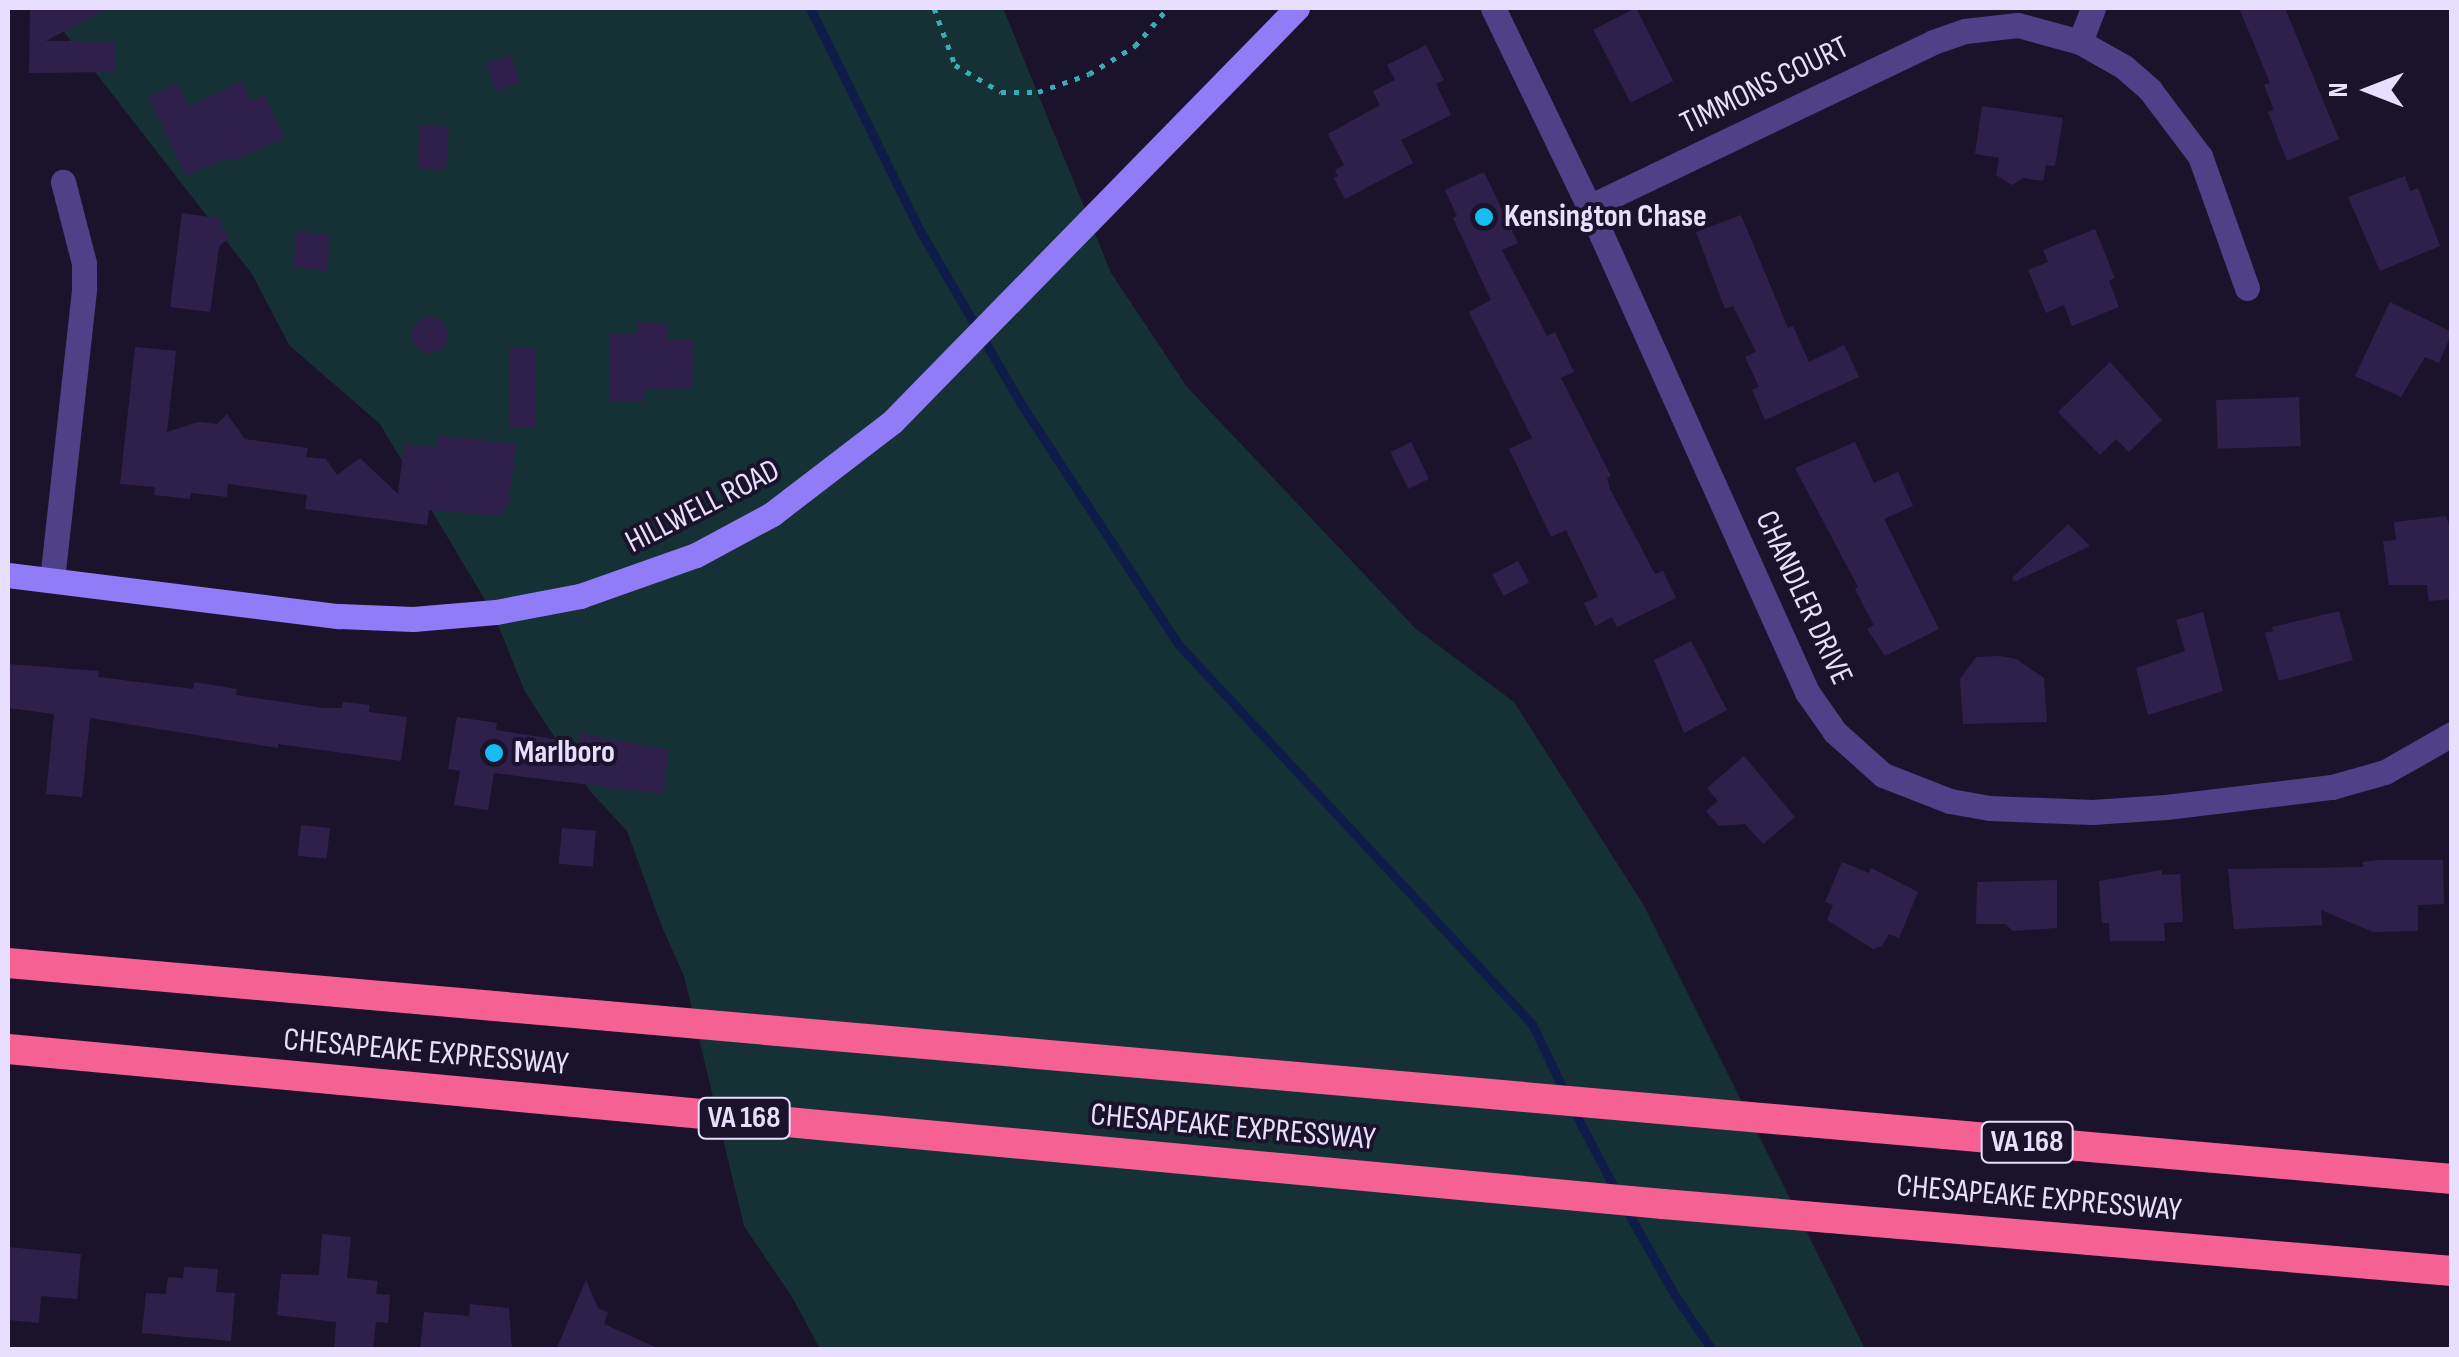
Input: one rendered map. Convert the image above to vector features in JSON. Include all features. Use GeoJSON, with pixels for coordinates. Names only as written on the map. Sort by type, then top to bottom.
{"type":"FeatureCollection","features":[{"type":"Feature","properties":{"kind":"highway","name":"CHESAPEAKE EXPRESSWAY"},"geometry":{"type":"LineString","coordinates":[[8,963],[2452,1179]]}},
{"type":"Feature","properties":{"kind":"highway","name":"CHESAPEAKE EXPRESSWAY"},"geometry":{"type":"LineString","coordinates":[[8,1049],[1663,1204],[2452,1271]]}},
{"type":"Feature","properties":{"kind":"street","name":"HILLWELL ROAD"},"geometry":{"type":"LineString","coordinates":[[8,575],[339,616],[413,619],[496,612],[598,591],[696,554],[772,514],[892,422],[1296,8]]}},
{"type":"Feature","properties":{"kind":"street","name":"CHANDLER DRIVE"},"geometry":{"type":"LineString","coordinates":[[1493,8],[1589,207],[1807,692],[1836,732],[1882,775],[1950,801],[1989,808],[2092,812],[2166,808],[2332,788],[2385,772],[2452,734]]}},
{"type":"Feature","properties":{"kind":"street"},"geometry":{"type":"LineString","coordinates":[[2080,42],[2093,8]]}},
{"type":"Feature","properties":{"kind":"street","name":"TIMMONS COURT"},"geometry":{"type":"LineString","coordinates":[[1589,207],[1933,42],[1965,31],[2018,25],[2080,42],[2124,68],[2150,90],[2200,156],[2247,288]]}},
{"type":"Feature","properties":{"kind":"street"},"geometry":{"type":"LineString","coordinates":[[52,580],[84,288],[84,263],[63,182]]}},
{"type":"Feature","properties":{"kind":"path"},"geometry":{"type":"LineString","coordinates":[[934,8],[955,65],[1001,92],[1038,92],[1089,74],[1135,46],[1168,8]]}},
{"type":"Feature","properties":{"kind":"green space"},"geometry":{"type":"Polygon","coordinates":[[[37,8],[1003,8],[1111,273],[1187,387],[1415,628],[1514,702],[1643,904],[1865,1349],[820,1349],[792,1297],[744,1226],[684,976],[627,831],[590,791],[525,692],[494,615],[380,424],[289,345],[252,274],[64,32],[37,8]]]}},
{"type":"Feature","properties":{"kind":"building"},"geometry":{"type":"Polygon","coordinates":[[[30,8],[108,8],[46,41],[116,41],[116,72],[29,73],[30,8]]]}},
{"type":"Feature","properties":{"kind":"building"},"geometry":{"type":"Polygon","coordinates":[[[1636,8],[1673,81],[1630,103],[1593,30],[1636,8]]]}},
{"type":"Feature","properties":{"kind":"building"},"geometry":{"type":"Polygon","coordinates":[[[2239,8],[2285,8],[2339,139],[2287,161],[2268,112],[2274,110],[2264,85],[2270,83],[2239,8]]]}},
{"type":"Feature","properties":{"kind":"building"},"geometry":{"type":"Polygon","coordinates":[[[1426,45],[1444,80],[1436,84],[1451,115],[1401,140],[1413,163],[1345,199],[1334,178],[1338,176],[1335,170],[1344,165],[1328,134],[1380,105],[1373,91],[1395,80],[1387,65],[1426,45]]]}},
{"type":"Feature","properties":{"kind":"building"},"geometry":{"type":"Polygon","coordinates":[[[511,55],[520,83],[495,91],[486,63],[511,55]]]}},
{"type":"Feature","properties":{"kind":"building"},"geometry":{"type":"Polygon","coordinates":[[[242,81],[251,101],[265,95],[284,138],[232,162],[229,157],[186,176],[149,97],[178,83],[189,106],[242,81]]]}},
{"type":"Feature","properties":{"kind":"building"},"geometry":{"type":"Polygon","coordinates":[[[1982,106],[2063,118],[2055,166],[2046,165],[2043,181],[2023,178],[2012,185],[1996,175],[1999,158],[1975,154],[1982,106]]]}},
{"type":"Feature","properties":{"kind":"building"},"geometry":{"type":"Polygon","coordinates":[[[420,125],[449,127],[446,170],[417,168],[420,125]]]}},
{"type":"Feature","properties":{"kind":"building"},"geometry":{"type":"Polygon","coordinates":[[[1484,172],[1518,243],[1502,250],[1547,336],[1555,332],[1574,372],[1561,378],[1611,476],[1607,478],[1610,489],[1655,574],[1663,571],[1676,598],[1617,627],[1612,617],[1595,626],[1584,603],[1598,597],[1566,530],[1551,537],[1509,449],[1532,438],[1469,312],[1491,300],[1453,218],[1457,216],[1445,190],[1484,172]]]}},
{"type":"Feature","properties":{"kind":"building"},"geometry":{"type":"Polygon","coordinates":[[[2405,176],[2410,191],[2418,188],[2440,246],[2380,271],[2348,197],[2405,176]]]}},
{"type":"Feature","properties":{"kind":"building"},"geometry":{"type":"Polygon","coordinates":[[[182,213],[222,219],[221,227],[230,236],[219,247],[210,312],[170,307],[182,213]]]}},
{"type":"Feature","properties":{"kind":"building"},"geometry":{"type":"Polygon","coordinates":[[[1741,215],[1788,328],[1793,326],[1809,362],[1844,345],[1859,377],[1765,420],[1752,390],[1759,387],[1745,357],[1756,352],[1733,306],[1725,309],[1696,232],[1741,215]]]}},
{"type":"Feature","properties":{"kind":"building"},"geometry":{"type":"Polygon","coordinates":[[[2095,229],[2115,278],[2109,281],[2119,307],[2072,326],[2064,305],[2046,313],[2028,270],[2048,262],[2043,250],[2095,229]]]}},
{"type":"Feature","properties":{"kind":"building"},"geometry":{"type":"Polygon","coordinates":[[[297,231],[331,235],[326,271],[293,267],[297,231]]]}},
{"type":"Feature","properties":{"kind":"building"},"geometry":{"type":"Polygon","coordinates":[[[2390,302],[2452,332],[2439,363],[2425,357],[2401,397],[2355,376],[2390,302]]]}},
{"type":"Feature","properties":{"kind":"building"},"geometry":{"type":"Polygon","coordinates":[[[430,317],[443,322],[448,335],[443,348],[430,353],[417,348],[412,335],[417,322],[430,317]]]}},
{"type":"Feature","properties":{"kind":"building"},"geometry":{"type":"Polygon","coordinates":[[[638,322],[667,323],[667,339],[693,339],[692,388],[645,390],[644,402],[609,402],[610,333],[638,334],[638,322]]]}},
{"type":"Feature","properties":{"kind":"building"},"geometry":{"type":"Polygon","coordinates":[[[135,347],[176,351],[167,432],[198,422],[217,424],[227,414],[245,439],[308,448],[306,457],[326,459],[337,475],[360,458],[398,494],[404,444],[437,447],[439,435],[516,444],[508,508],[504,508],[503,516],[429,510],[427,525],[305,509],[307,495],[228,484],[227,497],[191,493],[190,499],[154,495],[155,487],[120,484],[135,347]]]}},
{"type":"Feature","properties":{"kind":"building"},"geometry":{"type":"Polygon","coordinates":[[[510,348],[536,348],[536,427],[510,427],[510,348]]]}},
{"type":"Feature","properties":{"kind":"building"},"geometry":{"type":"Polygon","coordinates":[[[2110,362],[2162,420],[2129,452],[2116,439],[2100,455],[2058,412],[2110,362]]]}},
{"type":"Feature","properties":{"kind":"building"},"geometry":{"type":"Polygon","coordinates":[[[2299,397],[2301,446],[2218,449],[2216,400],[2299,397]]]}},
{"type":"Feature","properties":{"kind":"building"},"geometry":{"type":"Polygon","coordinates":[[[1411,442],[1429,479],[1408,489],[1390,452],[1411,442]]]}},
{"type":"Feature","properties":{"kind":"building"},"geometry":{"type":"Polygon","coordinates":[[[1855,442],[1874,483],[1898,472],[1913,506],[1884,519],[1939,629],[1885,656],[1867,629],[1874,625],[1855,589],[1858,587],[1795,468],[1855,442]]]}},
{"type":"Feature","properties":{"kind":"building"},"geometry":{"type":"Polygon","coordinates":[[[2446,516],[2452,534],[2452,599],[2429,601],[2427,585],[2389,585],[2383,541],[2396,540],[2394,522],[2446,516]]]}},
{"type":"Feature","properties":{"kind":"building"},"geometry":{"type":"Polygon","coordinates":[[[2068,524],[2090,546],[2014,582],[2012,578],[2068,524]]]}},
{"type":"Feature","properties":{"kind":"building"},"geometry":{"type":"Polygon","coordinates":[[[1518,561],[1529,582],[1504,596],[1492,575],[1518,561]]]}},
{"type":"Feature","properties":{"kind":"building"},"geometry":{"type":"Polygon","coordinates":[[[2339,611],[2353,660],[2279,681],[2265,633],[2273,631],[2272,627],[2339,611]]]}},
{"type":"Feature","properties":{"kind":"building"},"geometry":{"type":"Polygon","coordinates":[[[2203,612],[2223,691],[2148,715],[2136,668],[2185,651],[2176,620],[2203,612]]]}},
{"type":"Feature","properties":{"kind":"building"},"geometry":{"type":"Polygon","coordinates":[[[1691,641],[1727,710],[1684,733],[1654,660],[1691,641]]]}},
{"type":"Feature","properties":{"kind":"building"},"geometry":{"type":"Polygon","coordinates":[[[1976,657],[2016,659],[2044,678],[2047,722],[1963,724],[1960,679],[1976,657]]]}},
{"type":"Feature","properties":{"kind":"building"},"geometry":{"type":"Polygon","coordinates":[[[8,664],[99,671],[98,677],[193,689],[194,682],[237,689],[236,695],[323,708],[342,708],[343,702],[370,705],[369,712],[407,717],[401,761],[278,744],[278,748],[90,718],[82,797],[46,794],[54,714],[8,708],[8,664]]]}},
{"type":"Feature","properties":{"kind":"building"},"geometry":{"type":"Polygon","coordinates":[[[457,717],[497,723],[496,730],[578,743],[580,733],[669,750],[663,794],[494,773],[488,810],[454,805],[460,771],[448,769],[457,717]]]}},
{"type":"Feature","properties":{"kind":"building"},"geometry":{"type":"Polygon","coordinates":[[[1744,756],[1795,817],[1763,844],[1745,824],[1719,826],[1706,811],[1718,801],[1707,788],[1744,756]]]}},
{"type":"Feature","properties":{"kind":"building"},"geometry":{"type":"Polygon","coordinates":[[[301,825],[330,828],[327,859],[298,856],[301,825]]]}},
{"type":"Feature","properties":{"kind":"building"},"geometry":{"type":"Polygon","coordinates":[[[562,828],[596,831],[593,867],[559,864],[562,828]]]}},
{"type":"Feature","properties":{"kind":"building"},"geometry":{"type":"Polygon","coordinates":[[[2443,860],[2444,904],[2418,905],[2418,931],[2373,932],[2321,910],[2322,925],[2234,929],[2228,869],[2363,867],[2363,862],[2443,860]]]}},
{"type":"Feature","properties":{"kind":"building"},"geometry":{"type":"Polygon","coordinates":[[[1842,862],[1869,873],[1871,868],[1918,892],[1899,938],[1889,934],[1882,946],[1873,949],[1827,920],[1833,905],[1825,902],[1842,862]]]}},
{"type":"Feature","properties":{"kind":"building"},"geometry":{"type":"Polygon","coordinates":[[[2162,870],[2162,875],[2180,874],[2183,922],[2164,923],[2165,941],[2110,941],[2109,923],[2102,923],[2099,881],[2162,870]]]}},
{"type":"Feature","properties":{"kind":"building"},"geometry":{"type":"Polygon","coordinates":[[[2057,880],[2057,928],[2013,931],[2005,924],[1976,924],[1977,882],[2057,880]]]}},
{"type":"Feature","properties":{"kind":"building"},"geometry":{"type":"Polygon","coordinates":[[[322,1234],[351,1237],[347,1278],[378,1281],[376,1294],[390,1295],[388,1323],[376,1322],[373,1350],[334,1350],[336,1322],[277,1315],[281,1274],[319,1275],[322,1234]]]}},
{"type":"Feature","properties":{"kind":"building"},"geometry":{"type":"Polygon","coordinates":[[[8,1247],[81,1254],[77,1299],[41,1296],[39,1323],[8,1320],[8,1247]]]}},
{"type":"Feature","properties":{"kind":"building"},"geometry":{"type":"Polygon","coordinates":[[[184,1267],[218,1269],[216,1292],[235,1293],[231,1341],[142,1333],[146,1293],[166,1294],[168,1277],[183,1278],[184,1267]]]}},
{"type":"Feature","properties":{"kind":"building"},"geometry":{"type":"Polygon","coordinates":[[[586,1280],[598,1308],[608,1313],[604,1324],[662,1350],[556,1350],[586,1280]]]}},
{"type":"Feature","properties":{"kind":"building"},"geometry":{"type":"Polygon","coordinates":[[[470,1304],[509,1308],[512,1350],[420,1350],[424,1312],[469,1316],[470,1304]]]}},
{"type":"Feature","properties":{"kind":"waterway"},"geometry":{"type":"LineString","coordinates":[[810,8],[919,229],[1023,407],[1178,644],[1532,1024],[1565,1093]]}},
{"type":"Feature","properties":{"kind":"waterway"},"geometry":{"type":"LineString","coordinates":[[1572,1107],[1616,1191]]}},
{"type":"Feature","properties":{"kind":"waterway"},"geometry":{"type":"LineString","coordinates":[[1626,1209],[1674,1294],[1712,1350]]}},
{"type":"Feature","properties":{"kind":"place","name":"Kensington Chase"},"geometry":{"type":"Point","coordinates":[1484,217]}},
{"type":"Feature","properties":{"kind":"place","name":"Marlboro"},"geometry":{"type":"Point","coordinates":[494,753]}}]}
